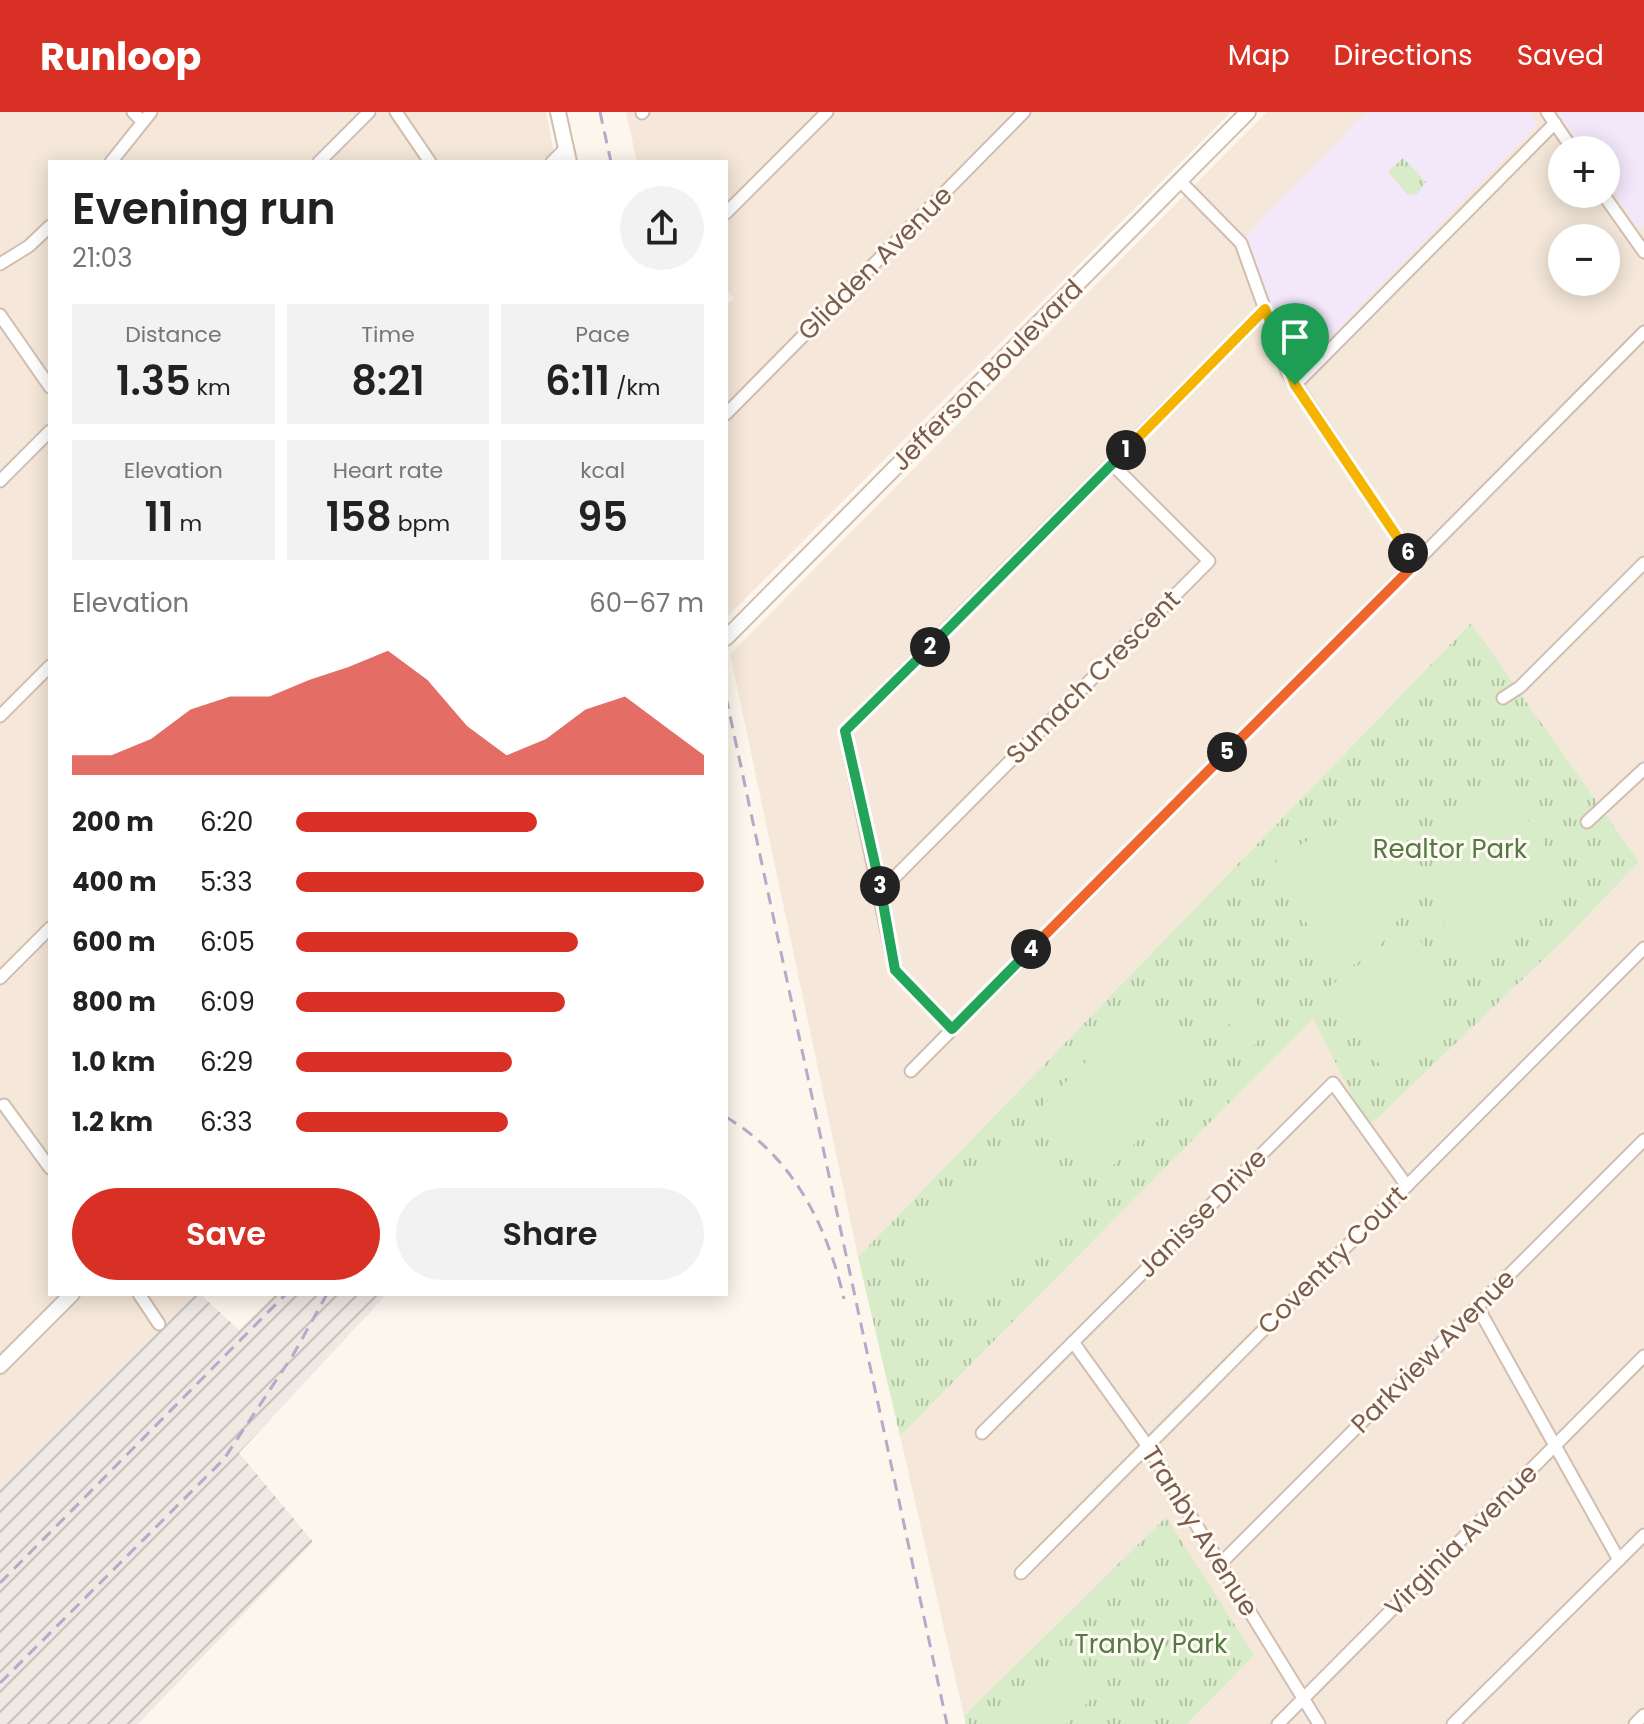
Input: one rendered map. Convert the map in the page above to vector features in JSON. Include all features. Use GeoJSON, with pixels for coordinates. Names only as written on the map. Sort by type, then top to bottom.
{"type":"FeatureCollection","features":[{"type":"Feature","properties":{"kind":"street"},"geometry":{"type":"LineString","coordinates":[[321,160],[369,112]]}},
{"type":"Feature","properties":{"kind":"street"},"geometry":{"type":"LineString","coordinates":[[396,112],[429,160]]}},
{"type":"Feature","properties":{"kind":"street"},"geometry":{"type":"LineString","coordinates":[[558,112],[567,155]]}},
{"type":"Feature","properties":{"kind":"street"},"geometry":{"type":"LineString","coordinates":[[728,211],[827,112]]}},
{"type":"Feature","properties":{"kind":"street","name":"Glidden Avenue"},"geometry":{"type":"LineString","coordinates":[[728,412],[1024,112]]}},
{"type":"Feature","properties":{"kind":"street","name":"Jefferson Boulevard"},"geometry":{"type":"LineString","coordinates":[[728,636],[1248,112]]}},
{"type":"Feature","properties":{"kind":"street"},"geometry":{"type":"LineString","coordinates":[[1547,112],[1564,136]]}},
{"type":"Feature","properties":{"kind":"street"},"geometry":{"type":"LineString","coordinates":[[112,160],[142,115]]}},
{"type":"Feature","properties":{"kind":"street"},"geometry":{"type":"LineString","coordinates":[[1295,385],[1555,123]]}},
{"type":"Feature","properties":{"kind":"street"},"geometry":{"type":"LineString","coordinates":[[1180,181],[1241,243],[1295,385],[1415,564]]}},
{"type":"Feature","properties":{"kind":"street"},"geometry":{"type":"LineString","coordinates":[[1613,208],[1644,252]]}},
{"type":"Feature","properties":{"kind":"street"},"geometry":{"type":"LineString","coordinates":[[0,264],[29,246],[48,228]]}},
{"type":"Feature","properties":{"kind":"street"},"geometry":{"type":"LineString","coordinates":[[952,1029],[895,970],[881,891],[845,731],[1265,309]]}},
{"type":"Feature","properties":{"kind":"street"},"geometry":{"type":"LineString","coordinates":[[0,315],[48,384]]}},
{"type":"Feature","properties":{"kind":"street"},"geometry":{"type":"LineString","coordinates":[[911,1071],[1644,332]]}},
{"type":"Feature","properties":{"kind":"street"},"geometry":{"type":"LineString","coordinates":[[0,481],[48,433]]}},
{"type":"Feature","properties":{"kind":"street","name":"Sumach Crescent"},"geometry":{"type":"LineString","coordinates":[[881,891],[1209,561],[1112,464]]}},
{"type":"Feature","properties":{"kind":"street"},"geometry":{"type":"LineString","coordinates":[[1503,698],[1520,687],[1644,563]]}},
{"type":"Feature","properties":{"kind":"street"},"geometry":{"type":"LineString","coordinates":[[0,716],[48,668]]}},
{"type":"Feature","properties":{"kind":"street"},"geometry":{"type":"LineString","coordinates":[[1587,822],[1644,769]]}},
{"type":"Feature","properties":{"kind":"street"},"geometry":{"type":"LineString","coordinates":[[0,978],[48,930]]}},
{"type":"Feature","properties":{"kind":"street","name":"Coventry Court"},"geometry":{"type":"LineString","coordinates":[[1021,1573],[1644,948]]}},
{"type":"Feature","properties":{"kind":"street","name":"Janisse Drive"},"geometry":{"type":"LineString","coordinates":[[982,1433],[1333,1083],[1407,1186]]}},
{"type":"Feature","properties":{"kind":"street"},"geometry":{"type":"LineString","coordinates":[[4,1105],[48,1165]]}},
{"type":"Feature","properties":{"kind":"street","name":"Parkview Avenue"},"geometry":{"type":"LineString","coordinates":[[1221,1563],[1644,1140]]}},
{"type":"Feature","properties":{"kind":"street"},"geometry":{"type":"LineString","coordinates":[[0,1366],[70,1296]]}},
{"type":"Feature","properties":{"kind":"street"},"geometry":{"type":"LineString","coordinates":[[140,1296],[159,1324]]}},
{"type":"Feature","properties":{"kind":"street"},"geometry":{"type":"LineString","coordinates":[[1477,1306],[1619,1560]]}},
{"type":"Feature","properties":{"kind":"street","name":"Tranby Avenue"},"geometry":{"type":"LineString","coordinates":[[1073,1342],[1147,1445],[1319,1724]]}},
{"type":"Feature","properties":{"kind":"street","name":"Virginia Avenue"},"geometry":{"type":"LineString","coordinates":[[1278,1724],[1644,1356]]}},
{"type":"Feature","properties":{"kind":"street"},"geometry":{"type":"LineString","coordinates":[[1453,1724],[1644,1535]]}},
{"type":"Feature","properties":{"kind":"street"},"geometry":{"type":"LineString","coordinates":[[1635,1724],[1644,1715]]}},
{"type":"Feature","properties":{"kind":"shaded area"},"geometry":{"type":"Polygon","coordinates":[[[0,112],[546,112],[556,160],[48,160],[48,1296],[191,1296],[0,1486],[0,112]]]}},
{"type":"Feature","properties":{"kind":"shaded area"},"geometry":{"type":"Polygon","coordinates":[[[626,112],[1231,112],[728,616],[728,304],[734,298],[728,291],[728,160],[637,160],[626,112]]]}},
{"type":"Feature","properties":{"kind":"shaded area"},"geometry":{"type":"Polygon","coordinates":[[[1267,112],[1644,112],[1644,1724],[1187,1724],[1253,1655],[1166,1518],[964,1716],[900,1436],[1313,1017],[1368,1126],[1572,932],[1639,862],[1470,624],[858,1257],[730,654],[1267,112]]]}},
{"type":"Feature","properties":{"kind":"shaded area"},"geometry":{"type":"Polygon","coordinates":[[[1366,112],[1530,112],[1538,124],[1291,378],[1239,243],[1366,112]]]}},
{"type":"Feature","properties":{"kind":"shaded area"},"geometry":{"type":"Polygon","coordinates":[[[1557,112],[1644,112],[1644,224],[1639,230],[1620,202],[1620,136],[1574,136],[1557,112]]]}},
{"type":"Feature","properties":{"kind":"shaded area"},"geometry":{"type":"Polygon","coordinates":[[[191,1296],[202,1296],[239,1330],[274,1296],[385,1296],[239,1453],[313,1542],[138,1724],[0,1724],[0,1486],[191,1296]]]}},
{"type":"Feature","properties":{"kind":"green space"},"geometry":{"type":"Polygon","coordinates":[[[1403,158],[1426,182],[1417,194],[1408,195],[1388,172],[1403,158]]]}},
{"type":"Feature","properties":{"kind":"green space","name":"Realtor Park"},"geometry":{"type":"Polygon","coordinates":[[[1471,623],[1639,862],[1572,932],[1368,1127],[1313,1018],[900,1436],[858,1257],[1471,623]]]}},
{"type":"Feature","properties":{"kind":"green space"},"geometry":{"type":"Polygon","coordinates":[[[1499,778],[1570,883],[1568,898],[1461,962],[1440,907],[1436,883],[1437,860],[1443,839],[1456,818],[1499,778]]]}},
{"type":"Feature","properties":{"kind":"green space"},"geometry":{"type":"Polygon","coordinates":[[[1381,798],[1398,820],[1409,851],[1410,870],[1403,907],[1385,940],[1372,953],[1357,963],[1334,970],[1274,868],[1278,858],[1381,798]]]}},
{"type":"Feature","properties":{"kind":"green space"},"geometry":{"type":"Polygon","coordinates":[[[1413,925],[1435,972],[1441,1007],[1437,1022],[1427,1038],[1387,1074],[1322,992],[1413,925]]]}},
{"type":"Feature","properties":{"kind":"green space"},"geometry":{"type":"Polygon","coordinates":[[[1250,997],[1261,1008],[1237,1032],[1226,1021],[1250,997]]]}},
{"type":"Feature","properties":{"kind":"green space"},"geometry":{"type":"Polygon","coordinates":[[[1141,1007],[1206,1072],[1099,1180],[1033,1115],[1141,1007]]]}},
{"type":"Feature","properties":{"kind":"green space"},"geometry":{"type":"Polygon","coordinates":[[[1264,1012],[1275,1023],[1252,1047],[1241,1036],[1264,1012]]]}},
{"type":"Feature","properties":{"kind":"green space"},"geometry":{"type":"Polygon","coordinates":[[[1014,1134],[1078,1199],[971,1308],[906,1243],[1014,1134]]]}},
{"type":"Feature","properties":{"kind":"green space","name":"Tranby Park"},"geometry":{"type":"Polygon","coordinates":[[[1166,1517],[1254,1655],[1187,1724],[966,1724],[964,1716],[1166,1517]]]}},
{"type":"Feature","properties":{"kind":"green space"},"geometry":{"type":"Polygon","coordinates":[[[1057,1674],[1074,1680],[1092,1698],[1066,1724],[1052,1724],[1024,1696],[1040,1680],[1057,1674]]]}},
{"type":"Feature","properties":{"kind":"green space"},"geometry":{"type":"Polygon","coordinates":[[[1017,1702],[1040,1724],[999,1724],[1017,1702]]]}},
{"type":"Feature","properties":{"kind":"railway"},"geometry":{"type":"LineString","coordinates":[[600,112],[611,160]]}},
{"type":"Feature","properties":{"kind":"railway"},"geometry":{"type":"LineString","coordinates":[[728,706],[947,1724]]}},
{"type":"Feature","properties":{"kind":"railway"},"geometry":{"type":"LineString","coordinates":[[728,1118],[770,1152],[804,1195],[828,1245],[844,1299]]}},
{"type":"Feature","properties":{"kind":"railway"},"geometry":{"type":"LineString","coordinates":[[0,1583],[284,1296]]}},
{"type":"Feature","properties":{"kind":"railway"},"geometry":{"type":"LineString","coordinates":[[0,1683],[224,1459],[293,1355],[326,1296]]}},
{"type":"Feature","properties":{"kind":"route"},"geometry":{"type":"LineString","coordinates":[[1265,309],[1295,385],[1415,564],[952,1029],[895,970],[881,891],[845,731],[1265,309]]}}]}
